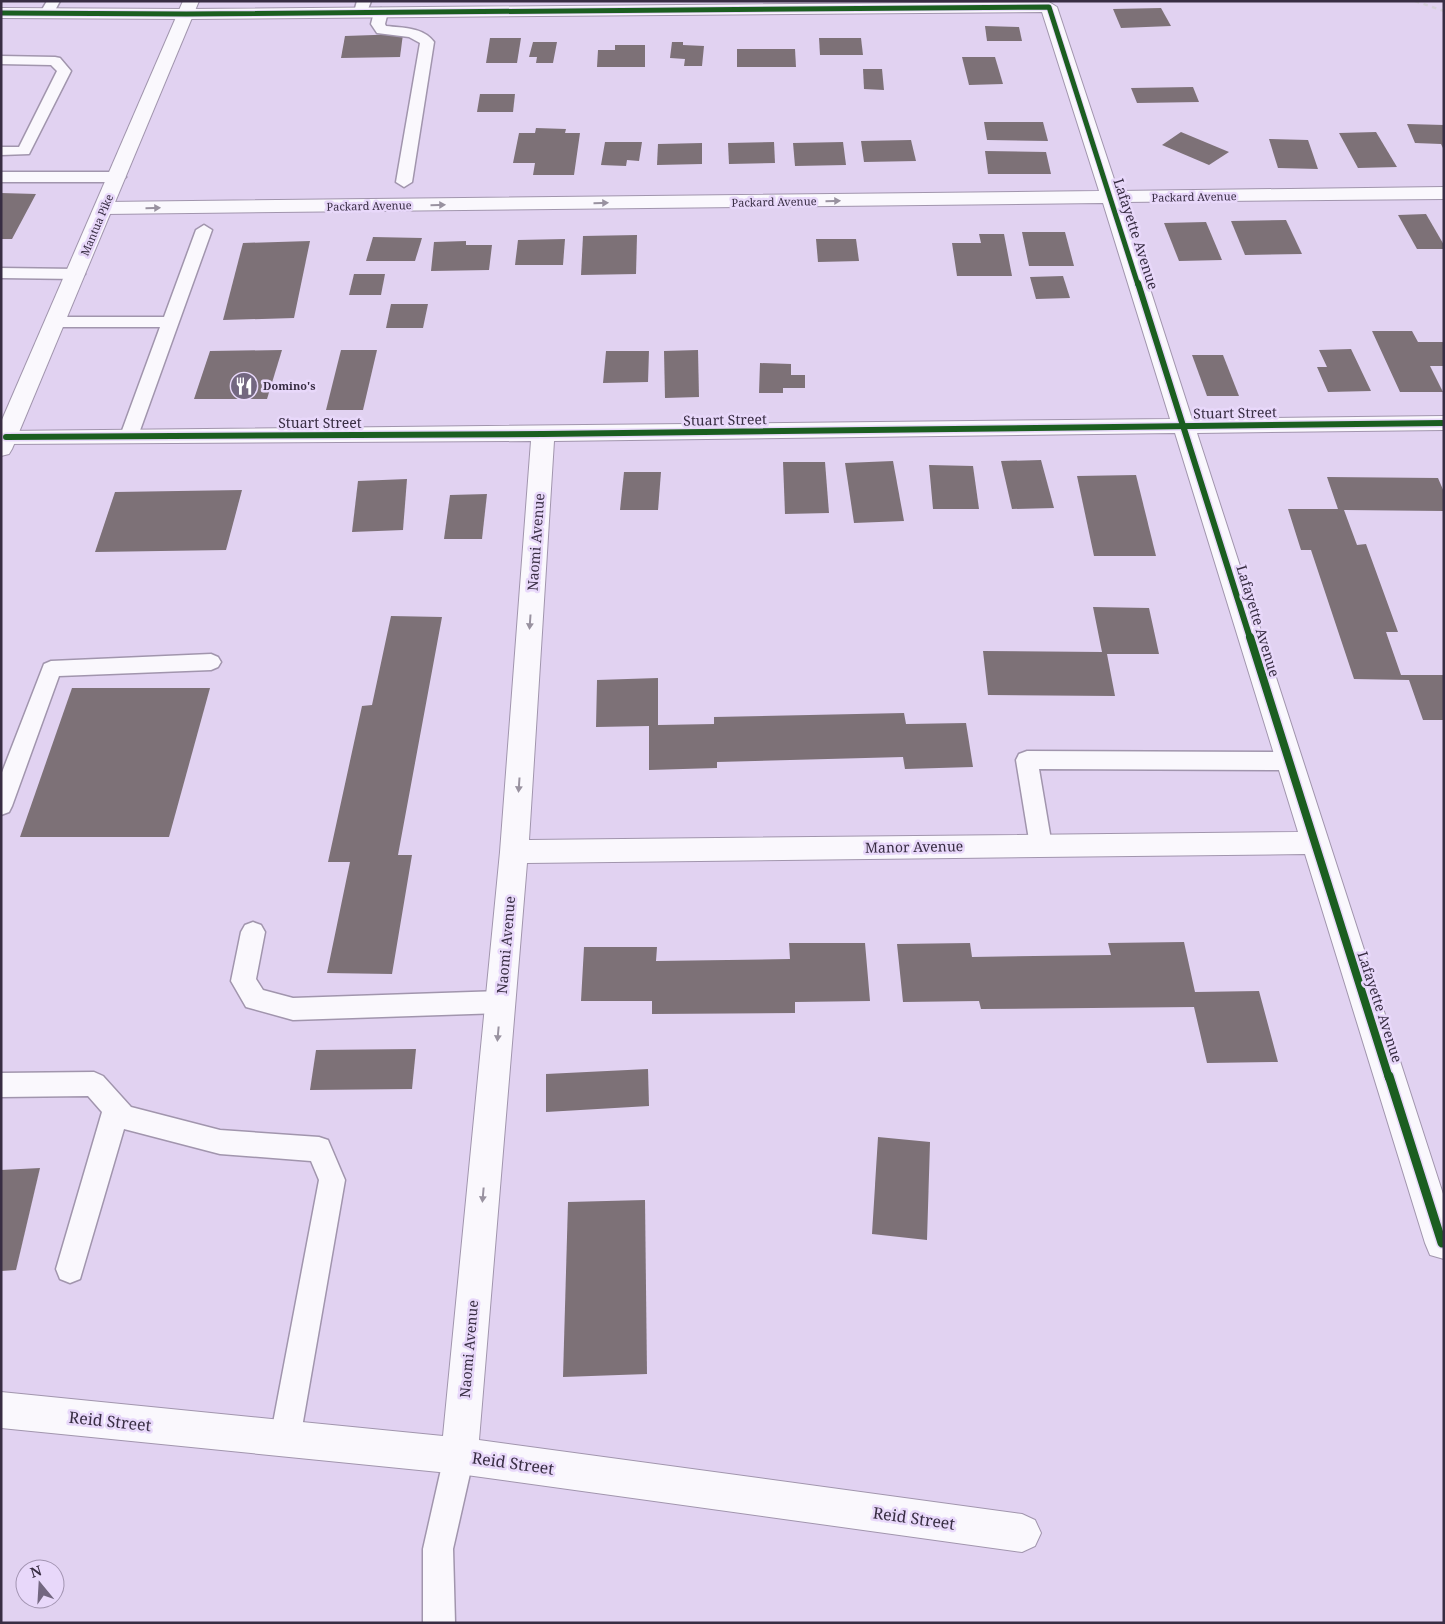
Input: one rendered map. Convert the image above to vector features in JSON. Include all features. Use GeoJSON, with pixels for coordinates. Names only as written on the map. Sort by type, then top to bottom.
{"type":"FeatureCollection","features":[{"type":"Feature","properties":{"kind":"street"},"geometry":{"type":"LineString","coordinates":[[1,12],[50,7],[363,7],[381,12]]}},
{"type":"Feature","properties":{"kind":"street","name":"Mantua Pike"},"geometry":{"type":"LineString","coordinates":[[4,443],[8,415],[77,274],[189,7]]}},
{"type":"Feature","properties":{"kind":"street","name":"Lafayette Avenue"},"geometry":{"type":"LineString","coordinates":[[381,12],[1049,7],[1185,427],[1314,843],[1443,1242]]}},
{"type":"Feature","properties":{"kind":"street","name":"Packard Avenue"},"geometry":{"type":"LineString","coordinates":[[105,208],[1444,193]]}},
{"type":"Feature","properties":{"kind":"street","name":"Stuart Street"},"geometry":{"type":"LineString","coordinates":[[4,443],[129,436],[544,434],[1444,423]]}},
{"type":"Feature","properties":{"kind":"street","name":"Naomi Avenue"},"geometry":{"type":"LineString","coordinates":[[459,1456],[514,852],[544,434]]}},
{"type":"Feature","properties":{"kind":"street","name":"Manor Avenue"},"geometry":{"type":"LineString","coordinates":[[514,852],[1314,843]]}},
{"type":"Feature","properties":{"kind":"street","name":"Reid Street"},"geometry":{"type":"LineString","coordinates":[[1,1410],[459,1456],[1022,1533]]}},
{"type":"Feature","properties":{"kind":"lane"},"geometry":{"type":"LineString","coordinates":[[381,12],[378,24],[382,30],[415,33],[422,36],[427,42],[404,182]]}},
{"type":"Feature","properties":{"kind":"lane"},"geometry":{"type":"LineString","coordinates":[[1,60],[56,61],[64,71],[24,151],[1,152]]}},
{"type":"Feature","properties":{"kind":"lane"},"geometry":{"type":"LineString","coordinates":[[1,177],[118,177]]}},
{"type":"Feature","properties":{"kind":"lane"},"geometry":{"type":"LineString","coordinates":[[129,436],[204,230]]}},
{"type":"Feature","properties":{"kind":"lane"},"geometry":{"type":"LineString","coordinates":[[1,273],[77,274]]}},
{"type":"Feature","properties":{"kind":"lane"},"geometry":{"type":"LineString","coordinates":[[55,322],[170,322]]}},
{"type":"Feature","properties":{"kind":"lane"},"geometry":{"type":"LineString","coordinates":[[1,806],[51,669],[211,662]]}},
{"type":"Feature","properties":{"kind":"lane"},"geometry":{"type":"LineString","coordinates":[[1041,846],[1027,760],[1288,760]]}},
{"type":"Feature","properties":{"kind":"lane"},"geometry":{"type":"LineString","coordinates":[[253,932],[243,981],[255,999],[293,1009],[501,1002]]}},
{"type":"Feature","properties":{"kind":"lane"},"geometry":{"type":"LineString","coordinates":[[1,1085],[94,1084],[123,1117],[220,1142],[319,1149],[332,1180],[285,1439]]}},
{"type":"Feature","properties":{"kind":"lane"},"geometry":{"type":"LineString","coordinates":[[70,1269],[116,1110]]}},
{"type":"Feature","properties":{"kind":"lane"},"geometry":{"type":"LineString","coordinates":[[439,1623],[438,1549],[459,1456]]}},
{"type":"Feature","properties":{"kind":"building"},"geometry":{"type":"Polygon","coordinates":[[[1161,8],[1171,26],[1121,28],[1113,9],[1161,8]]]}},
{"type":"Feature","properties":{"kind":"building"},"geometry":{"type":"Polygon","coordinates":[[[985,26],[1019,27],[1022,41],[987,41],[985,26]]]}},
{"type":"Feature","properties":{"kind":"building"},"geometry":{"type":"Polygon","coordinates":[[[403,34],[400,57],[341,58],[345,36],[403,34]]]}},
{"type":"Feature","properties":{"kind":"building"},"geometry":{"type":"Polygon","coordinates":[[[490,38],[521,38],[517,63],[486,63],[490,38]]]}},
{"type":"Feature","properties":{"kind":"building"},"geometry":{"type":"Polygon","coordinates":[[[819,38],[861,38],[863,55],[820,55],[819,38]]]}},
{"type":"Feature","properties":{"kind":"building"},"geometry":{"type":"Polygon","coordinates":[[[533,42],[557,42],[553,63],[536,63],[537,57],[529,57],[533,42]]]}},
{"type":"Feature","properties":{"kind":"building"},"geometry":{"type":"Polygon","coordinates":[[[672,42],[683,42],[683,45],[704,46],[702,66],[684,66],[685,59],[670,58],[672,42]]]}},
{"type":"Feature","properties":{"kind":"building"},"geometry":{"type":"Polygon","coordinates":[[[615,45],[645,45],[645,67],[597,67],[598,50],[615,50],[615,45]]]}},
{"type":"Feature","properties":{"kind":"building"},"geometry":{"type":"Polygon","coordinates":[[[737,49],[795,49],[796,67],[737,67],[737,49]]]}},
{"type":"Feature","properties":{"kind":"building"},"geometry":{"type":"Polygon","coordinates":[[[962,57],[995,57],[1003,84],[969,85],[962,57]]]}},
{"type":"Feature","properties":{"kind":"building"},"geometry":{"type":"Polygon","coordinates":[[[863,69],[882,69],[884,90],[864,89],[863,69]]]}},
{"type":"Feature","properties":{"kind":"building"},"geometry":{"type":"Polygon","coordinates":[[[1193,87],[1199,102],[1137,103],[1131,88],[1193,87]]]}},
{"type":"Feature","properties":{"kind":"building"},"geometry":{"type":"Polygon","coordinates":[[[480,94],[515,94],[513,112],[477,112],[480,94]]]}},
{"type":"Feature","properties":{"kind":"building"},"geometry":{"type":"Polygon","coordinates":[[[984,122],[1043,122],[1048,141],[987,140],[984,122]]]}},
{"type":"Feature","properties":{"kind":"building"},"geometry":{"type":"Polygon","coordinates":[[[1407,124],[1444,125],[1444,150],[1441,144],[1415,143],[1407,124]]]}},
{"type":"Feature","properties":{"kind":"building"},"geometry":{"type":"Polygon","coordinates":[[[536,128],[566,129],[565,133],[580,133],[574,175],[533,175],[535,163],[513,163],[519,133],[535,133],[536,128]]]}},
{"type":"Feature","properties":{"kind":"building"},"geometry":{"type":"Polygon","coordinates":[[[1181,132],[1229,152],[1209,165],[1162,145],[1181,132]]]}},
{"type":"Feature","properties":{"kind":"building"},"geometry":{"type":"Polygon","coordinates":[[[1376,132],[1397,167],[1358,168],[1339,133],[1376,132]]]}},
{"type":"Feature","properties":{"kind":"building"},"geometry":{"type":"Polygon","coordinates":[[[1269,139],[1308,140],[1318,169],[1278,168],[1269,139]]]}},
{"type":"Feature","properties":{"kind":"building"},"geometry":{"type":"Polygon","coordinates":[[[911,140],[916,161],[864,162],[861,141],[911,140]]]}},
{"type":"Feature","properties":{"kind":"building"},"geometry":{"type":"Polygon","coordinates":[[[605,142],[642,142],[639,161],[627,160],[626,166],[601,165],[605,142]]]}},
{"type":"Feature","properties":{"kind":"building"},"geometry":{"type":"Polygon","coordinates":[[[774,142],[775,163],[729,164],[728,143],[774,142]]]}},
{"type":"Feature","properties":{"kind":"building"},"geometry":{"type":"Polygon","coordinates":[[[843,142],[846,165],[795,166],[793,143],[843,142]]]}},
{"type":"Feature","properties":{"kind":"building"},"geometry":{"type":"Polygon","coordinates":[[[702,143],[702,164],[657,165],[658,144],[702,143]]]}},
{"type":"Feature","properties":{"kind":"building"},"geometry":{"type":"Polygon","coordinates":[[[985,151],[1046,152],[1051,174],[988,174],[985,151]]]}},
{"type":"Feature","properties":{"kind":"building"},"geometry":{"type":"Polygon","coordinates":[[[1,193],[36,194],[12,239],[1,239],[1,193]]]}},
{"type":"Feature","properties":{"kind":"building"},"geometry":{"type":"Polygon","coordinates":[[[1426,214],[1444,245],[1444,249],[1417,249],[1398,215],[1426,214]]]}},
{"type":"Feature","properties":{"kind":"building"},"geometry":{"type":"Polygon","coordinates":[[[1286,220],[1302,254],[1245,255],[1231,221],[1286,220]]]}},
{"type":"Feature","properties":{"kind":"building"},"geometry":{"type":"Polygon","coordinates":[[[1206,222],[1222,260],[1179,261],[1164,223],[1206,222]]]}},
{"type":"Feature","properties":{"kind":"building"},"geometry":{"type":"Polygon","coordinates":[[[1022,232],[1065,232],[1074,266],[1029,266],[1022,232]]]}},
{"type":"Feature","properties":{"kind":"building"},"geometry":{"type":"Polygon","coordinates":[[[979,234],[1004,234],[1012,276],[957,276],[952,243],[981,243],[979,234]]]}},
{"type":"Feature","properties":{"kind":"building"},"geometry":{"type":"Polygon","coordinates":[[[637,235],[636,274],[581,275],[583,236],[637,235]]]}},
{"type":"Feature","properties":{"kind":"building"},"geometry":{"type":"Polygon","coordinates":[[[373,237],[422,238],[415,261],[366,261],[373,237]]]}},
{"type":"Feature","properties":{"kind":"building"},"geometry":{"type":"Polygon","coordinates":[[[565,239],[563,265],[515,265],[518,240],[565,239]]]}},
{"type":"Feature","properties":{"kind":"building"},"geometry":{"type":"Polygon","coordinates":[[[816,239],[856,239],[859,261],[818,262],[816,239]]]}},
{"type":"Feature","properties":{"kind":"building"},"geometry":{"type":"Polygon","coordinates":[[[310,241],[294,318],[223,320],[243,243],[310,241]]]}},
{"type":"Feature","properties":{"kind":"building"},"geometry":{"type":"Polygon","coordinates":[[[466,241],[466,245],[492,245],[489,270],[431,271],[434,242],[466,241]]]}},
{"type":"Feature","properties":{"kind":"building"},"geometry":{"type":"Polygon","coordinates":[[[354,274],[385,274],[381,295],[349,295],[354,274]]]}},
{"type":"Feature","properties":{"kind":"building"},"geometry":{"type":"Polygon","coordinates":[[[1063,276],[1070,298],[1036,299],[1030,277],[1063,276]]]}},
{"type":"Feature","properties":{"kind":"building"},"geometry":{"type":"Polygon","coordinates":[[[391,304],[428,304],[423,328],[386,328],[391,304]]]}},
{"type":"Feature","properties":{"kind":"building"},"geometry":{"type":"Polygon","coordinates":[[[1372,331],[1412,331],[1418,342],[1444,342],[1444,366],[1430,366],[1443,392],[1400,392],[1372,331]]]}},
{"type":"Feature","properties":{"kind":"building"},"geometry":{"type":"Polygon","coordinates":[[[1351,349],[1371,391],[1328,392],[1317,367],[1327,367],[1319,350],[1351,349]]]}},
{"type":"Feature","properties":{"kind":"building"},"geometry":{"type":"Polygon","coordinates":[[[282,350],[267,399],[194,399],[210,351],[282,350]]]}},
{"type":"Feature","properties":{"kind":"building"},"geometry":{"type":"Polygon","coordinates":[[[341,350],[377,350],[363,410],[326,410],[341,350]]]}},
{"type":"Feature","properties":{"kind":"building"},"geometry":{"type":"Polygon","coordinates":[[[698,350],[699,397],[665,398],[664,351],[698,350]]]}},
{"type":"Feature","properties":{"kind":"building"},"geometry":{"type":"Polygon","coordinates":[[[606,351],[649,351],[648,382],[603,383],[606,351]]]}},
{"type":"Feature","properties":{"kind":"building"},"geometry":{"type":"Polygon","coordinates":[[[1192,355],[1223,355],[1239,396],[1207,396],[1192,355]]]}},
{"type":"Feature","properties":{"kind":"building"},"geometry":{"type":"Polygon","coordinates":[[[760,363],[791,364],[791,375],[805,375],[805,388],[783,388],[783,393],[759,393],[760,363]]]}},
{"type":"Feature","properties":{"kind":"building"},"geometry":{"type":"Polygon","coordinates":[[[1041,460],[1054,508],[1012,509],[1001,461],[1041,460]]]}},
{"type":"Feature","properties":{"kind":"building"},"geometry":{"type":"Polygon","coordinates":[[[893,461],[904,521],[854,523],[845,463],[893,461]]]}},
{"type":"Feature","properties":{"kind":"building"},"geometry":{"type":"Polygon","coordinates":[[[783,462],[825,462],[829,513],[785,514],[783,462]]]}},
{"type":"Feature","properties":{"kind":"building"},"geometry":{"type":"Polygon","coordinates":[[[929,465],[973,466],[979,509],[933,509],[929,465]]]}},
{"type":"Feature","properties":{"kind":"building"},"geometry":{"type":"Polygon","coordinates":[[[624,472],[661,472],[658,510],[620,510],[624,472]]]}},
{"type":"Feature","properties":{"kind":"building"},"geometry":{"type":"Polygon","coordinates":[[[1136,475],[1156,556],[1094,556],[1077,476],[1136,475]]]}},
{"type":"Feature","properties":{"kind":"building"},"geometry":{"type":"Polygon","coordinates":[[[1327,477],[1438,478],[1444,492],[1444,511],[1344,510],[1357,545],[1366,544],[1398,632],[1386,632],[1401,675],[1444,675],[1444,720],[1423,720],[1409,680],[1354,679],[1311,550],[1301,550],[1288,509],[1338,509],[1327,477]]]}},
{"type":"Feature","properties":{"kind":"building"},"geometry":{"type":"Polygon","coordinates":[[[407,479],[403,530],[352,532],[358,481],[407,479]]]}},
{"type":"Feature","properties":{"kind":"building"},"geometry":{"type":"Polygon","coordinates":[[[242,490],[226,550],[95,552],[115,492],[242,490]]]}},
{"type":"Feature","properties":{"kind":"building"},"geometry":{"type":"Polygon","coordinates":[[[487,494],[482,539],[444,539],[450,495],[487,494]]]}},
{"type":"Feature","properties":{"kind":"building"},"geometry":{"type":"Polygon","coordinates":[[[1093,607],[1149,608],[1159,654],[1107,654],[1115,696],[988,695],[983,651],[1102,652],[1093,607]]]}},
{"type":"Feature","properties":{"kind":"building"},"geometry":{"type":"Polygon","coordinates":[[[391,616],[442,617],[398,855],[412,855],[392,974],[327,973],[350,862],[328,862],[362,706],[372,705],[391,616]]]}},
{"type":"Feature","properties":{"kind":"building"},"geometry":{"type":"Polygon","coordinates":[[[658,678],[658,725],[714,724],[714,717],[904,713],[906,724],[966,723],[973,767],[905,769],[903,757],[717,762],[717,768],[649,770],[649,726],[596,727],[597,680],[658,678]]]}},
{"type":"Feature","properties":{"kind":"building"},"geometry":{"type":"Polygon","coordinates":[[[72,688],[210,688],[169,837],[20,837],[72,688]]]}},
{"type":"Feature","properties":{"kind":"building"},"geometry":{"type":"Polygon","coordinates":[[[1184,942],[1195,992],[1259,991],[1278,1062],[1207,1063],[1194,1007],[981,1009],[979,1001],[903,1002],[897,944],[970,943],[972,957],[1111,955],[1108,943],[1184,942]]]}},
{"type":"Feature","properties":{"kind":"building"},"geometry":{"type":"Polygon","coordinates":[[[789,943],[865,943],[870,1001],[795,1002],[795,1013],[652,1014],[652,1001],[581,1001],[584,947],[657,947],[656,961],[790,959],[789,943]]]}},
{"type":"Feature","properties":{"kind":"building"},"geometry":{"type":"Polygon","coordinates":[[[416,1049],[412,1089],[310,1090],[316,1050],[416,1049]]]}},
{"type":"Feature","properties":{"kind":"building"},"geometry":{"type":"Polygon","coordinates":[[[648,1069],[649,1106],[546,1112],[546,1074],[648,1069]]]}},
{"type":"Feature","properties":{"kind":"building"},"geometry":{"type":"Polygon","coordinates":[[[878,1137],[930,1142],[927,1240],[872,1234],[878,1137]]]}},
{"type":"Feature","properties":{"kind":"building"},"geometry":{"type":"Polygon","coordinates":[[[40,1168],[16,1270],[1,1271],[1,1170],[40,1168]]]}},
{"type":"Feature","properties":{"kind":"building"},"geometry":{"type":"Polygon","coordinates":[[[645,1200],[647,1374],[563,1377],[568,1202],[645,1200]]]}},
{"type":"Feature","properties":{"kind":"railway"},"geometry":{"type":"LineString","coordinates":[[1415,1],[1444,11]]}},
{"type":"Feature","properties":{"kind":"cycle path"},"geometry":{"type":"LineString","coordinates":[[1,13],[186,14],[1049,7],[1442,1243]]}},
{"type":"Feature","properties":{"kind":"cycle path"},"geometry":{"type":"LineString","coordinates":[[6,437],[543,434],[1444,423]]}},
{"type":"Feature","properties":{"kind":"place","name":"Domino's"},"geometry":{"type":"Point","coordinates":[244,386]}}]}
